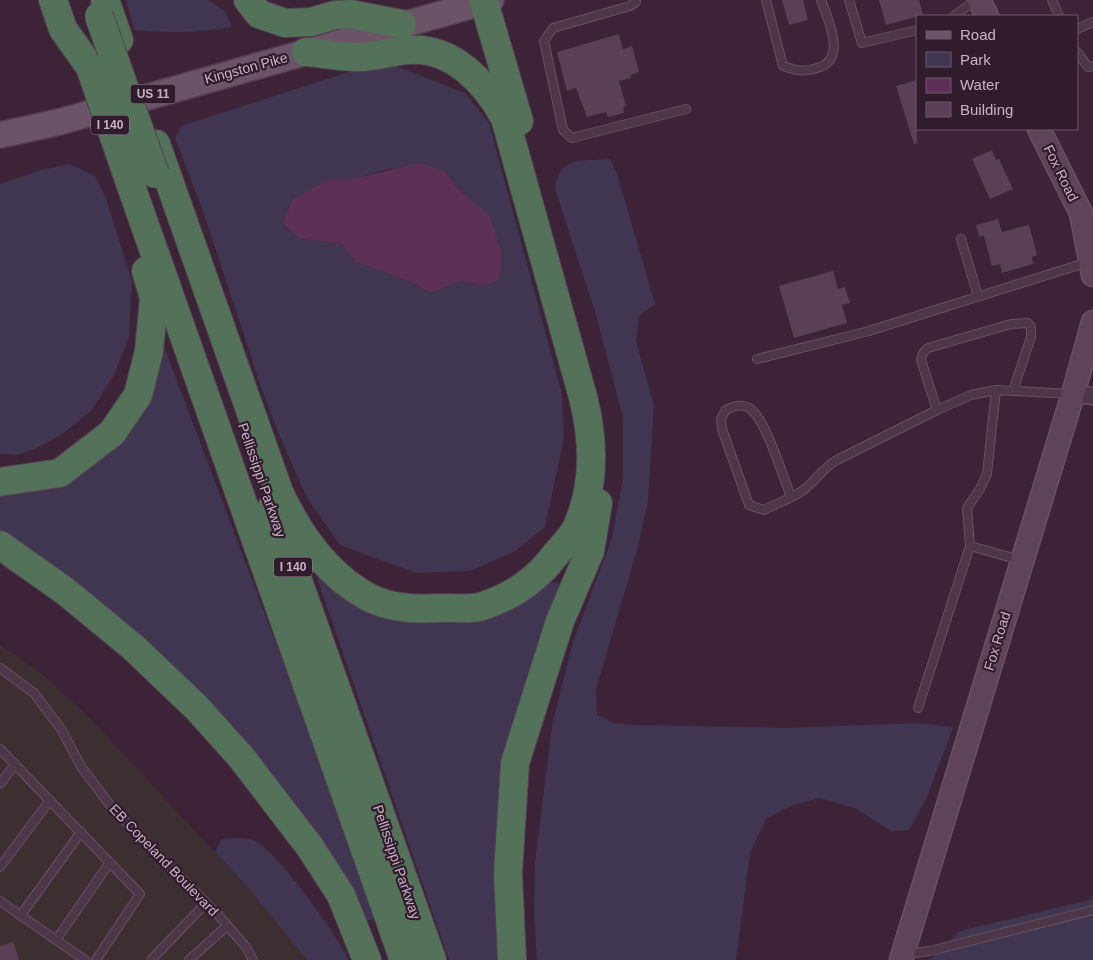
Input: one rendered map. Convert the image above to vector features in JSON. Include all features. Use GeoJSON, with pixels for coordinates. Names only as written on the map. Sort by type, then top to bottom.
{"type":"FeatureCollection","features":[{"type":"Feature","properties":{"kind":"highway"},"geometry":{"type":"LineString","coordinates":[[53,0],[84,12],[132,77],[279,492],[297,528],[311,548],[335,574],[370,597],[409,610],[478,607],[516,593],[544,570],[576,528],[591,477],[589,419],[505,118],[495,100],[465,68],[431,52],[410,50],[356,57],[306,52]]}},
{"type":"Feature","properties":{"kind":"highway"},"geometry":{"type":"LineString","coordinates":[[248,0],[259,14],[284,23],[311,22],[335,15],[350,14],[402,24]]}},
{"type":"Feature","properties":{"kind":"highway"},"geometry":{"type":"LineString","coordinates":[[486,1],[596,411],[602,483],[590,551],[560,621],[515,763],[508,873],[512,960]]}},
{"type":"Feature","properties":{"kind":"highway","name":"Pellissippi Parkway"},"geometry":{"type":"LineString","coordinates":[[84,12],[90,67],[142,178],[432,960]]}},
{"type":"Feature","properties":{"kind":"highway","name":"Pellissippi Parkway"},"geometry":{"type":"LineString","coordinates":[[84,12],[142,178],[404,960]]}},
{"type":"Feature","properties":{"kind":"highway"},"geometry":{"type":"LineString","coordinates":[[0,482],[60,473],[112,433],[138,395],[149,351],[154,298],[126,207],[142,178]]}},
{"type":"Feature","properties":{"kind":"highway"},"geometry":{"type":"LineString","coordinates":[[0,545],[65,591],[133,648],[197,708],[241,757],[310,847],[341,894],[367,960]]}},
{"type":"Feature","properties":{"kind":"main road","name":"Kingston Pike"},"geometry":{"type":"LineString","coordinates":[[0,135],[59,122],[486,1]]}},
{"type":"Feature","properties":{"kind":"street"},"geometry":{"type":"LineString","coordinates":[[978,0],[986,15]]}},
{"type":"Feature","properties":{"kind":"street","name":"Fox Road"},"geometry":{"type":"LineString","coordinates":[[1040,130],[1081,213],[1092,268]]}},
{"type":"Feature","properties":{"kind":"street","name":"Fox Road"},"geometry":{"type":"LineString","coordinates":[[901,958],[1022,561],[1083,395],[1093,322]]}},
{"type":"Feature","properties":{"kind":"lane"},"geometry":{"type":"LineString","coordinates":[[766,0],[783,66],[800,72],[824,66],[833,56],[834,42],[821,0]]}},
{"type":"Feature","properties":{"kind":"lane"},"geometry":{"type":"LineString","coordinates":[[849,0],[862,44],[916,30]]}},
{"type":"Feature","properties":{"kind":"lane"},"geometry":{"type":"LineString","coordinates":[[956,15],[978,0]]}},
{"type":"Feature","properties":{"kind":"lane"},"geometry":{"type":"LineString","coordinates":[[1052,0],[1059,15]]}},
{"type":"Feature","properties":{"kind":"lane"},"geometry":{"type":"LineString","coordinates":[[638,1],[630,6],[553,28],[544,41],[563,130],[572,138],[686,109]]}},
{"type":"Feature","properties":{"kind":"lane"},"geometry":{"type":"LineString","coordinates":[[1078,29],[1093,22]]}},
{"type":"Feature","properties":{"kind":"lane"},"geometry":{"type":"LineString","coordinates":[[1078,53],[1088,67],[1093,66]]}},
{"type":"Feature","properties":{"kind":"lane"},"geometry":{"type":"LineString","coordinates":[[961,238],[978,296]]}},
{"type":"Feature","properties":{"kind":"lane"},"geometry":{"type":"LineString","coordinates":[[757,359],[869,331],[978,296],[1092,268]]}},
{"type":"Feature","properties":{"kind":"lane"},"geometry":{"type":"LineString","coordinates":[[937,410],[921,360],[923,353],[928,348],[1011,324],[1028,323],[1031,327],[1031,337],[1013,391]]}},
{"type":"Feature","properties":{"kind":"lane"},"geometry":{"type":"LineString","coordinates":[[790,496],[761,422],[752,410],[745,406],[738,406],[725,411],[722,419],[722,429],[749,505],[764,510],[806,488],[823,468],[837,460],[971,395],[996,390],[1083,395]]}},
{"type":"Feature","properties":{"kind":"lane"},"geometry":{"type":"LineString","coordinates":[[918,708],[970,546],[967,508],[980,489],[987,474],[996,390]]}},
{"type":"Feature","properties":{"kind":"lane"},"geometry":{"type":"LineString","coordinates":[[970,546],[1022,561]]}},
{"type":"Feature","properties":{"kind":"lane","name":"EB Copeland Boulevard"},"geometry":{"type":"LineString","coordinates":[[0,668],[34,693],[61,728],[82,768],[113,809],[227,926],[246,947],[253,960]]}},
{"type":"Feature","properties":{"kind":"lane"},"geometry":{"type":"LineString","coordinates":[[0,749],[140,894],[96,960]]}},
{"type":"Feature","properties":{"kind":"lane"},"geometry":{"type":"LineString","coordinates":[[0,784],[15,764]]}},
{"type":"Feature","properties":{"kind":"lane"},"geometry":{"type":"LineString","coordinates":[[0,867],[50,800]]}},
{"type":"Feature","properties":{"kind":"lane"},"geometry":{"type":"LineString","coordinates":[[21,915],[81,832]]}},
{"type":"Feature","properties":{"kind":"lane"},"geometry":{"type":"LineString","coordinates":[[56,940],[110,862]]}},
{"type":"Feature","properties":{"kind":"lane"},"geometry":{"type":"LineString","coordinates":[[0,901],[85,960]]}},
{"type":"Feature","properties":{"kind":"lane"},"geometry":{"type":"LineString","coordinates":[[151,960],[206,904]]}},
{"type":"Feature","properties":{"kind":"lane"},"geometry":{"type":"LineString","coordinates":[[901,958],[1093,910]]}},
{"type":"Feature","properties":{"kind":"lane"},"geometry":{"type":"LineString","coordinates":[[189,960],[227,926]]}},
{"type":"Feature","properties":{"kind":"shaded area"},"geometry":{"type":"Polygon","coordinates":[[[0,645],[47,678],[90,718],[251,891],[307,960],[0,960],[0,645]]]}},
{"type":"Feature","properties":{"kind":"green space"},"geometry":{"type":"Polygon","coordinates":[[[126,0],[208,0],[226,12],[232,27],[183,32],[134,30],[126,0]]]}},
{"type":"Feature","properties":{"kind":"green space"},"geometry":{"type":"Polygon","coordinates":[[[370,65],[396,66],[465,93],[489,123],[562,394],[564,438],[545,527],[514,552],[470,571],[416,573],[340,545],[307,498],[278,432],[261,387],[203,211],[175,138],[181,126],[370,65]],[[389,169],[357,178],[329,180],[283,223],[300,239],[341,243],[356,262],[411,282],[431,293],[460,281],[487,286],[473,202],[456,187],[445,171],[389,169]]]}},
{"type":"Feature","properties":{"kind":"green space"},"geometry":{"type":"Polygon","coordinates":[[[610,159],[617,174],[655,304],[639,316],[636,341],[654,406],[648,501],[637,550],[596,689],[597,715],[614,723],[630,725],[790,728],[915,723],[953,727],[928,795],[909,830],[891,831],[855,808],[819,798],[793,805],[766,819],[750,853],[736,960],[537,960],[534,915],[535,862],[552,726],[573,642],[611,541],[623,479],[623,417],[596,315],[555,189],[557,178],[561,171],[574,162],[610,159]]]}},
{"type":"Feature","properties":{"kind":"green space"},"geometry":{"type":"Polygon","coordinates":[[[70,164],[95,176],[106,198],[132,282],[129,336],[115,373],[91,411],[61,435],[35,449],[17,455],[0,454],[0,184],[41,170],[70,164]]]}},
{"type":"Feature","properties":{"kind":"green space"},"geometry":{"type":"Polygon","coordinates":[[[162,341],[379,917],[366,921],[317,843],[0,534],[0,490],[70,470],[162,341]]]}},
{"type":"Feature","properties":{"kind":"green space"},"geometry":{"type":"Polygon","coordinates":[[[315,572],[402,619],[555,582],[562,585],[510,774],[507,960],[449,960],[315,572]]]}},
{"type":"Feature","properties":{"kind":"green space"},"geometry":{"type":"Polygon","coordinates":[[[240,838],[255,841],[277,860],[320,914],[349,960],[307,960],[251,891],[215,852],[222,839],[240,838]]]}},
{"type":"Feature","properties":{"kind":"green space"},"geometry":{"type":"Polygon","coordinates":[[[1093,899],[1093,960],[930,960],[960,931],[1093,899]]]}},
{"type":"Feature","properties":{"kind":"water"},"geometry":{"type":"Polygon","coordinates":[[[419,163],[445,171],[456,187],[490,216],[501,252],[500,278],[487,286],[460,281],[431,293],[411,282],[356,262],[341,243],[300,239],[283,223],[293,199],[329,180],[357,178],[419,163]]]}},
{"type":"Feature","properties":{"kind":"building"},"geometry":{"type":"Polygon","coordinates":[[[782,0],[803,0],[808,20],[789,25],[782,0]]]}},
{"type":"Feature","properties":{"kind":"building"},"geometry":{"type":"Polygon","coordinates":[[[879,0],[919,0],[923,15],[916,15],[916,17],[886,25],[879,0]]]}},
{"type":"Feature","properties":{"kind":"building"},"geometry":{"type":"Polygon","coordinates":[[[619,34],[623,49],[632,46],[639,72],[631,75],[631,78],[619,81],[626,106],[623,107],[624,113],[608,117],[606,112],[587,117],[576,88],[567,91],[557,52],[619,34]]]}},
{"type":"Feature","properties":{"kind":"building"},"geometry":{"type":"Polygon","coordinates":[[[916,80],[917,143],[914,144],[896,86],[916,80]]]}},
{"type":"Feature","properties":{"kind":"building"},"geometry":{"type":"Polygon","coordinates":[[[992,150],[996,160],[999,159],[1013,189],[990,199],[972,159],[992,150]]]}},
{"type":"Feature","properties":{"kind":"building"},"geometry":{"type":"Polygon","coordinates":[[[998,219],[1002,232],[1029,225],[1037,255],[1032,257],[1033,264],[1002,273],[1000,264],[992,266],[984,236],[979,237],[976,225],[998,219]]]}},
{"type":"Feature","properties":{"kind":"building"},"geometry":{"type":"Polygon","coordinates":[[[833,271],[838,289],[845,287],[850,303],[842,305],[847,323],[794,338],[779,286],[833,271]]]}},
{"type":"Feature","properties":{"kind":"building"},"geometry":{"type":"Polygon","coordinates":[[[13,942],[19,960],[0,960],[0,946],[13,942]]]}}]}
